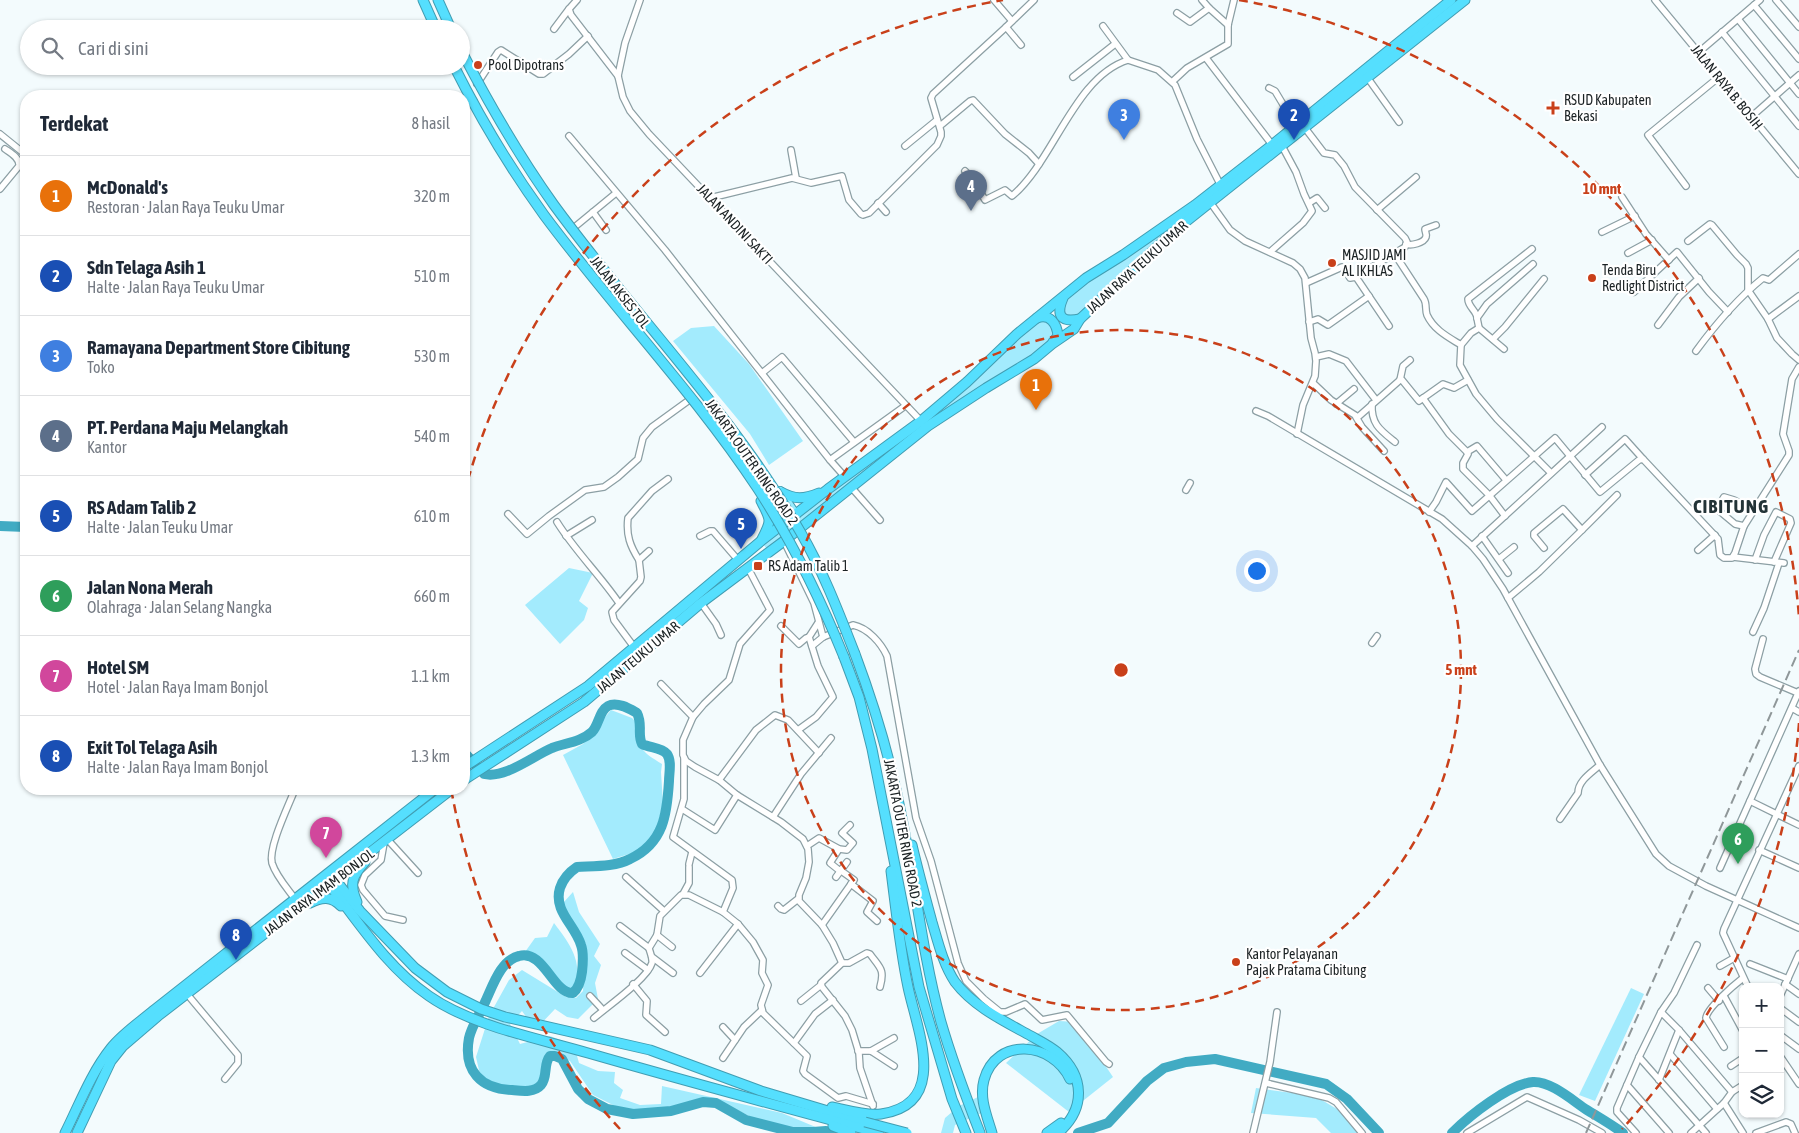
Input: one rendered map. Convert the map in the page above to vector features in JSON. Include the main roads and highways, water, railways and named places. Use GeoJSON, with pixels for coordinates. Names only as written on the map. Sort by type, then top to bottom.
{"type":"FeatureCollection","features":[{"type":"Feature","properties":{"kind":"highway"},"geometry":{"type":"LineString","coordinates":[[424,0],[432,20]]}},
{"type":"Feature","properties":{"kind":"highway"},"geometry":{"type":"LineString","coordinates":[[437,0],[446,20]]}},
{"type":"Feature","properties":{"kind":"highway","name":"JALAN RAYA TEUKU UMAR"},"geometry":{"type":"LineString","coordinates":[[796,515],[828,489],[921,421],[960,388],[1017,334],[1086,278],[1124,255],[1177,218],[1220,184],[1367,77],[1451,0]]}},
{"type":"Feature","properties":{"kind":"highway","name":"JALAN RAYA TEUKU UMAR"},"geometry":{"type":"LineString","coordinates":[[804,524],[928,426],[986,388],[1034,360],[1052,344],[1074,330],[1080,319],[1173,232],[1282,146],[1300,127],[1409,38],[1465,0]]}},
{"type":"Feature","properties":{"kind":"highway","name":"JAKARTA OUTER RING ROAD 2"},"geometry":{"type":"LineString","coordinates":[[470,67],[505,131],[554,205],[714,406],[769,482],[802,535],[838,610],[874,707],[894,777],[931,980],[941,1022],[963,1090],[980,1133]]}},
{"type":"Feature","properties":{"kind":"highway","name":"JAKARTA OUTER RING ROAD 2"},"geometry":{"type":"LineString","coordinates":[[460,75],[468,90]]}},
{"type":"Feature","properties":{"kind":"highway","name":"JAKARTA OUTER RING ROAD 2"},"geometry":{"type":"LineString","coordinates":[[470,94],[493,138],[544,213],[709,421],[758,489],[806,571],[825,611],[859,697],[882,794],[919,987],[952,1099],[966,1133]]}},
{"type":"Feature","properties":{"kind":"highway"},"geometry":{"type":"LineString","coordinates":[[1063,297],[1058,309],[1060,315],[1066,319],[1080,319]]}},
{"type":"Feature","properties":{"kind":"highway"},"geometry":{"type":"LineString","coordinates":[[1037,318],[1048,317],[1058,328],[1058,336],[1052,344]]}},
{"type":"Feature","properties":{"kind":"highway"},"geometry":{"type":"LineString","coordinates":[[781,492],[798,499],[828,489]]}},
{"type":"Feature","properties":{"kind":"highway"},"geometry":{"type":"LineString","coordinates":[[761,501],[769,516],[770,525],[761,541]]}},
{"type":"Feature","properties":{"kind":"highway","name":"JALAN TEUKU UMAR"},"geometry":{"type":"LineString","coordinates":[[470,775],[584,702],[738,560],[796,515]]}},
{"type":"Feature","properties":{"kind":"highway","name":"JALAN TEUKU UMAR"},"geometry":{"type":"LineString","coordinates":[[470,763],[575,695],[634,647],[701,603],[804,524]]}},
{"type":"Feature","properties":{"kind":"highway"},"geometry":{"type":"LineString","coordinates":[[778,529],[796,530]]}},
{"type":"Feature","properties":{"kind":"highway"},"geometry":{"type":"LineString","coordinates":[[894,777],[939,947],[955,982],[970,999],[996,1017],[1054,1049],[1075,1076],[1079,1098],[1073,1116],[1058,1133]]}},
{"type":"Feature","properties":{"kind":"highway"},"geometry":{"type":"LineString","coordinates":[[791,1100],[880,1114],[894,1110],[909,1102],[920,1091],[924,1082],[923,1050],[908,986],[882,794]]}},
{"type":"Feature","properties":{"kind":"highway","name":"JALAN RAYA IMAM BONJOL"},"geometry":{"type":"LineString","coordinates":[[77,1133],[111,1061],[124,1046],[187,994],[292,913],[428,795]]}},
{"type":"Feature","properties":{"kind":"highway","name":"JALAN RAYA IMAM BONJOL"},"geometry":{"type":"LineString","coordinates":[[66,1133],[92,1079],[112,1048],[154,1010],[295,899],[383,843],[444,795]]}},
{"type":"Feature","properties":{"kind":"highway"},"geometry":{"type":"LineString","coordinates":[[360,911],[352,891],[353,878],[356,872],[383,843]]}},
{"type":"Feature","properties":{"kind":"highway"},"geometry":{"type":"LineString","coordinates":[[329,879],[415,968],[447,992],[481,1009],[505,1017],[650,1050],[761,1091],[864,1125],[881,1133]]}},
{"type":"Feature","properties":{"kind":"highway"},"geometry":{"type":"LineString","coordinates":[[329,879],[352,916]]}},
{"type":"Feature","properties":{"kind":"highway"},"geometry":{"type":"LineString","coordinates":[[292,913],[314,901],[328,898],[336,901],[352,916],[411,982],[437,1001],[462,1015],[501,1028],[795,1111],[907,1133]]}},
{"type":"Feature","properties":{"kind":"highway"},"geometry":{"type":"LineString","coordinates":[[992,1133],[982,1093],[986,1073],[994,1062],[1009,1052],[1024,1048],[1044,1052],[1062,1061],[1073,1088],[1072,1102],[1064,1119],[1047,1133]]}},
{"type":"Feature","properties":{"kind":"highway"},"geometry":{"type":"LineString","coordinates":[[795,1111],[851,1133]]}},
{"type":"Feature","properties":{"kind":"main road"},"geometry":{"type":"LineString","coordinates":[[428,0],[436,20]]}},
{"type":"Feature","properties":{"kind":"main road","name":"JALAN AKSES TOL"},"geometry":{"type":"LineString","coordinates":[[470,74],[502,132],[571,230],[781,492],[796,515]]}},
{"type":"Feature","properties":{"kind":"main road","name":"JALAN AKSES TOL"},"geometry":{"type":"LineString","coordinates":[[460,75],[468,90]]}},
{"type":"Feature","properties":{"kind":"main road","name":"JALAN AKSES TOL"},"geometry":{"type":"LineString","coordinates":[[470,94],[502,148],[545,211],[731,448],[778,529]]}},
{"type":"Feature","properties":{"kind":"waterway"},"geometry":{"type":"LineString","coordinates":[[0,526],[20,527]]}},
{"type":"Feature","properties":{"kind":"waterway"},"geometry":{"type":"LineString","coordinates":[[470,759],[484,774],[492,775],[510,770],[552,748],[588,735],[594,729],[605,708],[615,704],[637,713],[640,721],[642,744],[665,752],[669,757],[670,764],[665,816],[657,836],[650,845],[624,862],[604,866],[577,867],[566,876],[561,885],[559,904],[583,951],[582,975],[577,989],[573,993],[560,987],[542,965],[528,956],[519,956],[507,962],[495,981],[470,1033],[469,1060],[477,1076],[483,1082],[501,1089],[531,1090],[541,1085],[548,1059],[550,1056],[555,1056],[562,1059],[578,1089],[588,1099],[607,1109],[633,1114],[671,1111],[703,1102],[716,1103],[746,1120],[793,1132],[826,1131],[831,1133]]}},
{"type":"Feature","properties":{"kind":"waterway"},"geometry":{"type":"LineString","coordinates":[[1078,1133],[1108,1123],[1147,1081],[1164,1068],[1186,1062],[1215,1059],[1326,1084],[1347,1099],[1379,1133]]}},
{"type":"Feature","properties":{"kind":"waterway"},"geometry":{"type":"LineString","coordinates":[[1452,1133],[1468,1118],[1501,1095],[1513,1088],[1533,1082],[1554,1088],[1623,1133]]}},
{"type":"Feature","properties":{"kind":"railway"},"geometry":{"type":"LineString","coordinates":[[1586,1133],[1799,650]]}},
{"type":"Feature","properties":{"kind":"place","name":"Pool Dipotrans"},"geometry":{"type":"Point","coordinates":[478,65]}},
{"type":"Feature","properties":{"kind":"place","name":"RSUD Kabupaten Bekasi"},"geometry":{"type":"Point","coordinates":[1553,108]}},
{"type":"Feature","properties":{"kind":"place","name":"Ramayana Department Store Cibitung"},"geometry":{"type":"Point","coordinates":[1124,140]}},
{"type":"Feature","properties":{"kind":"place","name":"Sdn Telaga Asih 1"},"geometry":{"type":"Point","coordinates":[1294,140]}},
{"type":"Feature","properties":{"kind":"place","name":"PT. Perdana Maju Melangkah"},"geometry":{"type":"Point","coordinates":[971,211]}},
{"type":"Feature","properties":{"kind":"place","name":"MASJID JAMI AL IKHLAS"},"geometry":{"type":"Point","coordinates":[1332,263]}},
{"type":"Feature","properties":{"kind":"place","name":"Tenda Biru Redlight District"},"geometry":{"type":"Point","coordinates":[1592,278]}},
{"type":"Feature","properties":{"kind":"place","name":"McDonald's"},"geometry":{"type":"Point","coordinates":[1036,410]}},
{"type":"Feature","properties":{"kind":"place","name":"RS Adam Talib 2"},"geometry":{"type":"Point","coordinates":[741,549]}},
{"type":"Feature","properties":{"kind":"place","name":"RS Adam Talib 1"},"geometry":{"type":"Point","coordinates":[758,566]}},
{"type":"Feature","properties":{"kind":"place","name":"Hotel SM"},"geometry":{"type":"Point","coordinates":[326,858]}},
{"type":"Feature","properties":{"kind":"place","name":"Jalan Nona Merah"},"geometry":{"type":"Point","coordinates":[1738,864]}},
{"type":"Feature","properties":{"kind":"place","name":"Exit Tol Telaga Asih"},"geometry":{"type":"Point","coordinates":[236,960]}},
{"type":"Feature","properties":{"kind":"place","name":"Kantor Pelayanan Pajak Pratama Cibitung"},"geometry":{"type":"Point","coordinates":[1236,962]}},
{"type":"Feature","properties":{"kind":"district","name":"CIBITUNG"},"geometry":{"type":"Point","coordinates":[1731,506]}}]}
